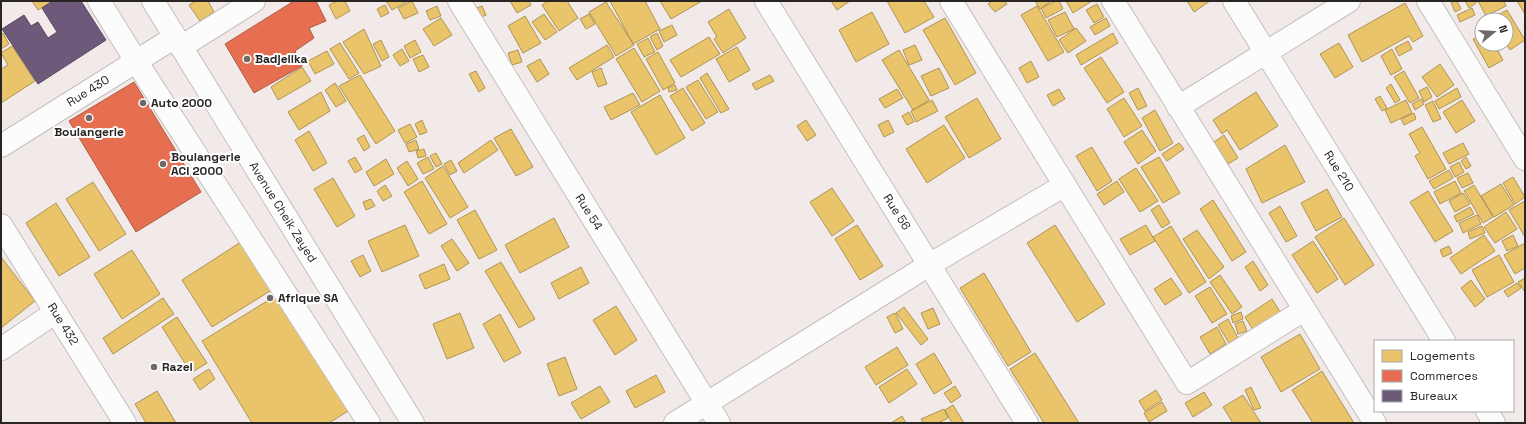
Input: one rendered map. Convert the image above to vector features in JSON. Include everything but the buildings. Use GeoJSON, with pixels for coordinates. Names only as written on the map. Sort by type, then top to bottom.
{"type":"FeatureCollection","features":[{"type":"Feature","properties":{"kind":"street"},"geometry":{"type":"LineString","coordinates":[[99,1],[369,423]]}},
{"type":"Feature","properties":{"kind":"street","name":"Avenue Cheik Zayed"},"geometry":{"type":"LineString","coordinates":[[153,1],[413,423]]}},
{"type":"Feature","properties":{"kind":"street","name":"Rue 430"},"geometry":{"type":"LineString","coordinates":[[1,146],[136,61],[178,42],[254,1]]}},
{"type":"Feature","properties":{"kind":"street","name":"Rue 54"},"geometry":{"type":"LineString","coordinates":[[459,1],[719,423]]}},
{"type":"Feature","properties":{"kind":"street","name":"Rue 56"},"geometry":{"type":"LineString","coordinates":[[766,1],[1027,423]]}},
{"type":"Feature","properties":{"kind":"street"},"geometry":{"type":"LineString","coordinates":[[951,1],[1187,383],[1304,310]]}},
{"type":"Feature","properties":{"kind":"street"},"geometry":{"type":"LineString","coordinates":[[1113,1],[1375,423]]}},
{"type":"Feature","properties":{"kind":"street","name":"Rue 210"},"geometry":{"type":"LineString","coordinates":[[1234,1],[1443,340]]}},
{"type":"Feature","properties":{"kind":"street"},"geometry":{"type":"LineString","coordinates":[[1178,107],[1349,1]]}},
{"type":"Feature","properties":{"kind":"street"},"geometry":{"type":"LineString","coordinates":[[1428,1],[1525,159]]}},
{"type":"Feature","properties":{"kind":"street"},"geometry":{"type":"LineString","coordinates":[[674,423],[929,264],[1065,185]]}},
{"type":"Feature","properties":{"kind":"street","name":"Rue 432"},"geometry":{"type":"LineString","coordinates":[[1,225],[125,423]]}},
{"type":"Feature","properties":{"kind":"street"},"geometry":{"type":"LineString","coordinates":[[1,348],[56,312]]}},
{"type":"Feature","properties":{"kind":"street"},"geometry":{"type":"LineString","coordinates":[[1488,412],[1494,423]]}},
{"type":"Feature","properties":{"kind":"place","name":"Badjelika"},"geometry":{"type":"Point","coordinates":[247,59]}},
{"type":"Feature","properties":{"kind":"place","name":"Auto 2000"},"geometry":{"type":"Point","coordinates":[143,103]}},
{"type":"Feature","properties":{"kind":"place","name":"Boulangerie"},"geometry":{"type":"Point","coordinates":[89,118]}},
{"type":"Feature","properties":{"kind":"place","name":"Boulangerie ACI 2000"},"geometry":{"type":"Point","coordinates":[163,164]}},
{"type":"Feature","properties":{"kind":"place","name":"Afrique SA"},"geometry":{"type":"Point","coordinates":[270,298]}},
{"type":"Feature","properties":{"kind":"place","name":"Razel"},"geometry":{"type":"Point","coordinates":[154,367]}}]}
